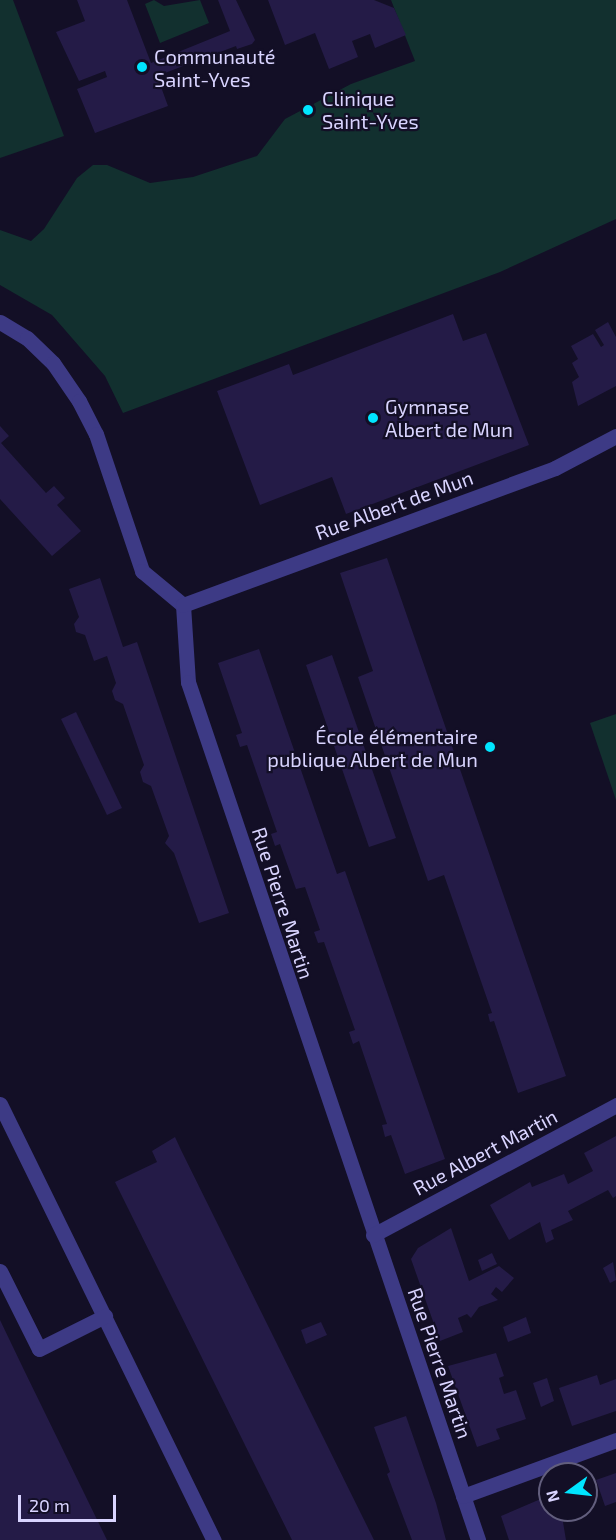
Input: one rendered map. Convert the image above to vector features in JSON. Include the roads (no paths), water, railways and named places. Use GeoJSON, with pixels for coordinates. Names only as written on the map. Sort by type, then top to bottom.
{"type":"FeatureCollection","features":[{"type":"Feature","properties":{"kind":"street"},"geometry":{"type":"LineString","coordinates":[[0,322],[27,338],[53,363],[79,401],[96,434],[142,571],[183,605]]}},
{"type":"Feature","properties":{"kind":"street","name":"Rue Albert de Mun"},"geometry":{"type":"LineString","coordinates":[[183,605],[555,468],[616,436]]}},
{"type":"Feature","properties":{"kind":"street","name":"Rue Pierre Martin"},"geometry":{"type":"LineString","coordinates":[[183,605],[188,682],[478,1540]]}},
{"type":"Feature","properties":{"kind":"street"},"geometry":{"type":"LineString","coordinates":[[0,1104],[214,1540]]}},
{"type":"Feature","properties":{"kind":"street","name":"Rue Albert Martin"},"geometry":{"type":"LineString","coordinates":[[374,1235],[616,1105]]}},
{"type":"Feature","properties":{"kind":"street"},"geometry":{"type":"LineString","coordinates":[[0,1271],[39,1349],[105,1316]]}},
{"type":"Feature","properties":{"kind":"street"},"geometry":{"type":"LineString","coordinates":[[463,1496],[616,1440]]}},
{"type":"Feature","properties":{"kind":"place","name":"Communauté Saint-Yves"},"geometry":{"type":"Point","coordinates":[142,67]}},
{"type":"Feature","properties":{"kind":"place","name":"Clinique Saint-Yves"},"geometry":{"type":"Point","coordinates":[308,110]}},
{"type":"Feature","properties":{"kind":"place","name":"Gymnase Albert de Mun"},"geometry":{"type":"Point","coordinates":[373,418]}},
{"type":"Feature","properties":{"kind":"place","name":"École élémentaire publique Albert de Mun"},"geometry":{"type":"Point","coordinates":[490,747]}}]}
